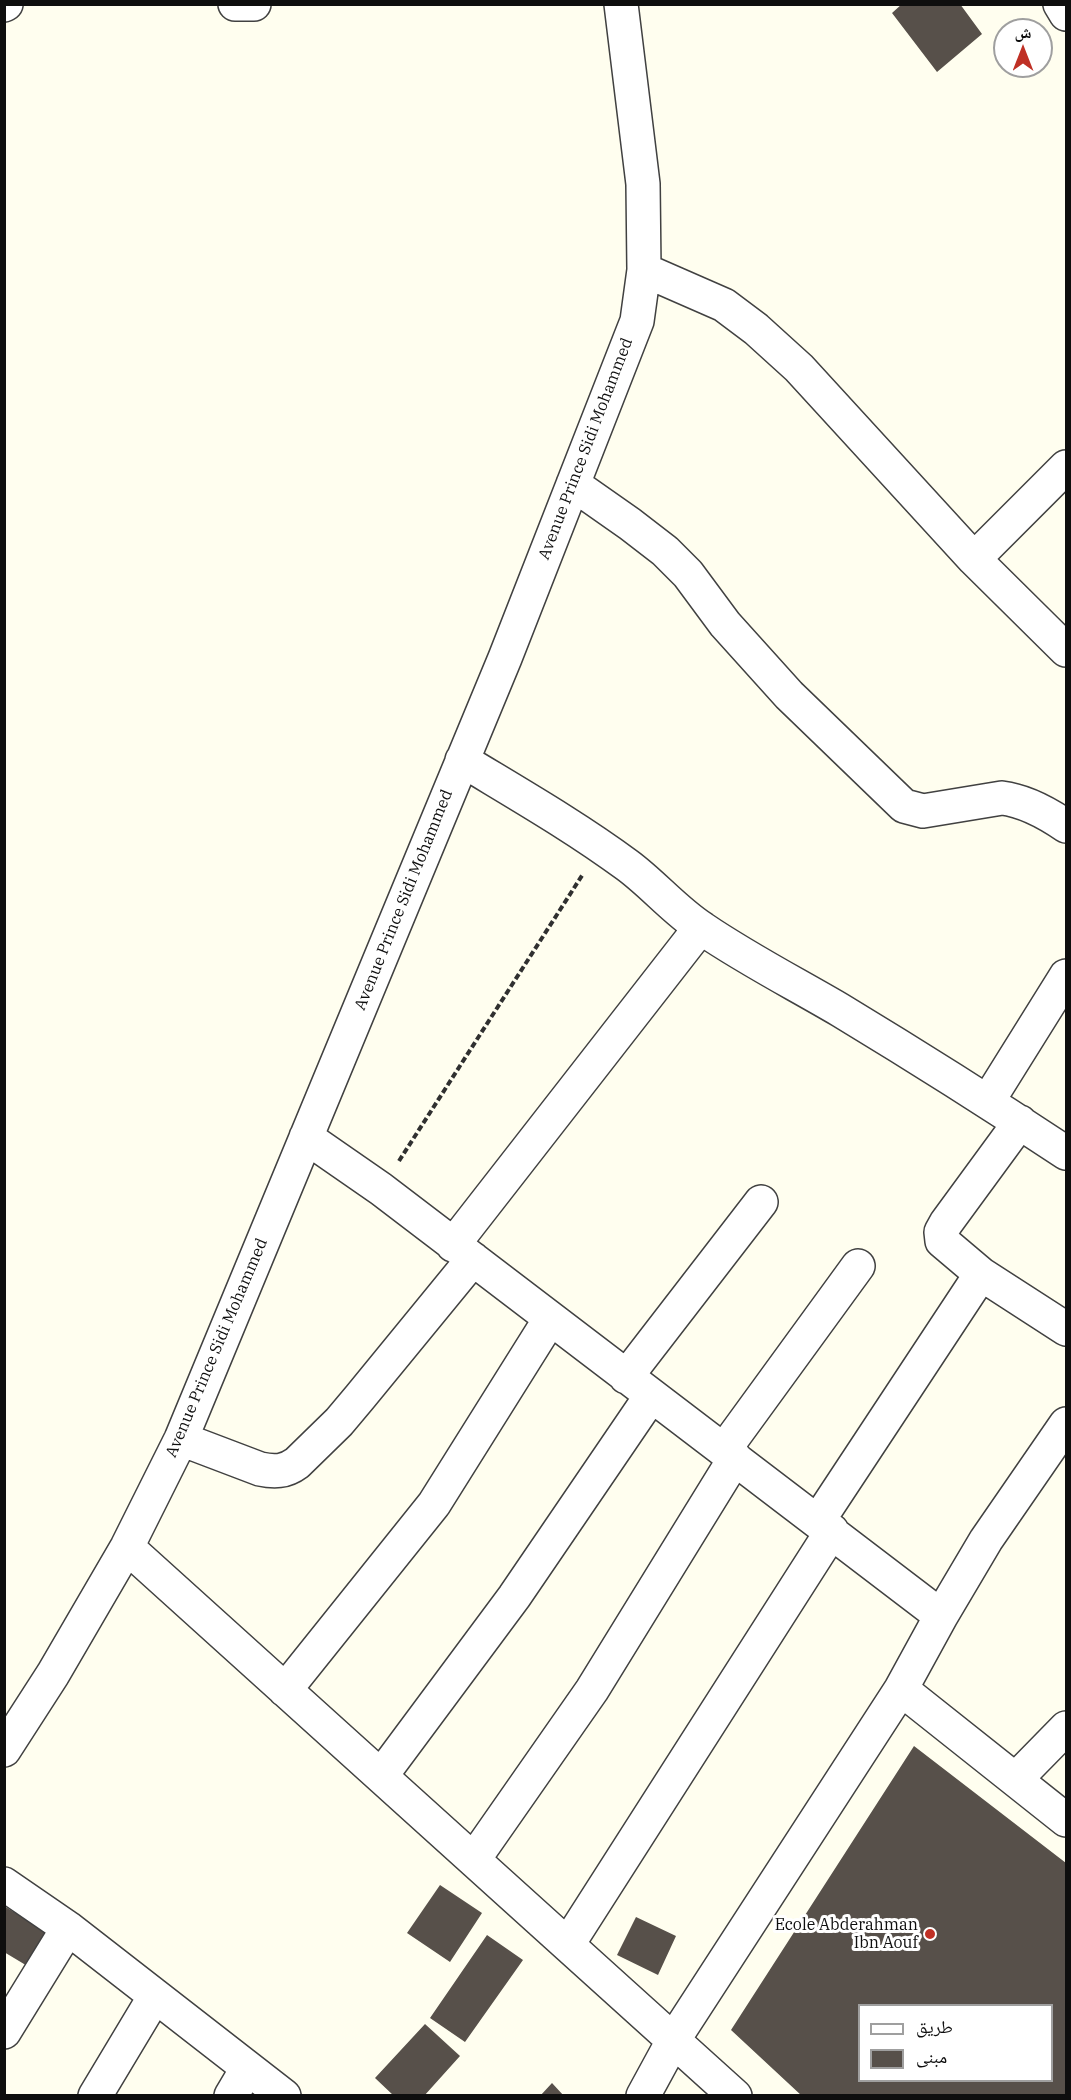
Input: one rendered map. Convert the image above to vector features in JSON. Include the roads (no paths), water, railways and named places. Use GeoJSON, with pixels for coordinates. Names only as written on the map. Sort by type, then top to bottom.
{"type":"FeatureCollection","features":[{"type":"Feature","properties":{"kind":"street"},"geometry":{"type":"LineString","coordinates":[[235,4],[254,4]]}},
{"type":"Feature","properties":{"kind":"street","name":"Avenue Prince Sidi Mohammed"},"geometry":{"type":"LineString","coordinates":[[4,1750],[53,1674],[127,1547],[181,1439],[505,658],[637,321],[644,270],[643,184],[621,4]]}},
{"type":"Feature","properties":{"kind":"street"},"geometry":{"type":"LineString","coordinates":[[1060,4],[1066,14]]}},
{"type":"Feature","properties":{"kind":"street"},"geometry":{"type":"LineString","coordinates":[[644,270],[724,305],[799,368],[974,559],[1066,650]]}},
{"type":"Feature","properties":{"kind":"street"},"geometry":{"type":"LineString","coordinates":[[974,559],[1066,467]]}},
{"type":"Feature","properties":{"kind":"street"},"geometry":{"type":"LineString","coordinates":[[573,484],[665,551],[688,574],[725,624],[789,695],[904,806],[923,811],[1002,798],[1015,799],[1033,806],[1066,826]]}},
{"type":"Feature","properties":{"kind":"street"},"geometry":{"type":"LineString","coordinates":[[462,760],[601,845],[700,927],[762,967],[837,1009],[988,1101],[1066,1153]]}},
{"type":"Feature","properties":{"kind":"street"},"geometry":{"type":"LineString","coordinates":[[181,1439],[270,1472],[289,1469],[297,1464],[339,1422],[700,927]]}},
{"type":"Feature","properties":{"kind":"street"},"geometry":{"type":"LineString","coordinates":[[988,1101],[1066,976]]}},
{"type":"Feature","properties":{"kind":"street"},"geometry":{"type":"LineString","coordinates":[[1020,1122],[941,1232],[942,1241],[981,1275],[1066,1329]]}},
{"type":"Feature","properties":{"kind":"street"},"geometry":{"type":"LineString","coordinates":[[306,1137],[381,1189],[941,1616]]}},
{"type":"Feature","properties":{"kind":"street"},"geometry":{"type":"LineString","coordinates":[[381,1776],[514,1597],[639,1387],[761,1202]]}},
{"type":"Feature","properties":{"kind":"street"},"geometry":{"type":"LineString","coordinates":[[474,1859],[592,1690],[729,1454],[858,1266]]}},
{"type":"Feature","properties":{"kind":"street"},"geometry":{"type":"LineString","coordinates":[[568,1944],[981,1275]]}},
{"type":"Feature","properties":{"kind":"street"},"geometry":{"type":"LineString","coordinates":[[285,1690],[434,1504],[550,1319]]}},
{"type":"Feature","properties":{"kind":"street"},"geometry":{"type":"LineString","coordinates":[[643,2096],[674,2039],[901,1689],[986,1540],[1062,1441]]}},
{"type":"Feature","properties":{"kind":"street"},"geometry":{"type":"LineString","coordinates":[[127,1547],[735,2096]]}},
{"type":"Feature","properties":{"kind":"street"},"geometry":{"type":"LineString","coordinates":[[901,1689],[1066,1820]]}},
{"type":"Feature","properties":{"kind":"street"},"geometry":{"type":"LineString","coordinates":[[1016,1779],[1066,1728]]}},
{"type":"Feature","properties":{"kind":"street"},"geometry":{"type":"LineString","coordinates":[[4,1884],[68,1928],[155,1996],[239,2082],[284,2096]]}},
{"type":"Feature","properties":{"kind":"street"},"geometry":{"type":"LineString","coordinates":[[4,2032],[68,1928]]}},
{"type":"Feature","properties":{"kind":"street"},"geometry":{"type":"LineString","coordinates":[[95,2096],[155,1996]]}},
{"type":"Feature","properties":{"kind":"place","name":"Ecole Abderahman Ibn Aouf"},"geometry":{"type":"Point","coordinates":[930,1934]}}]}
